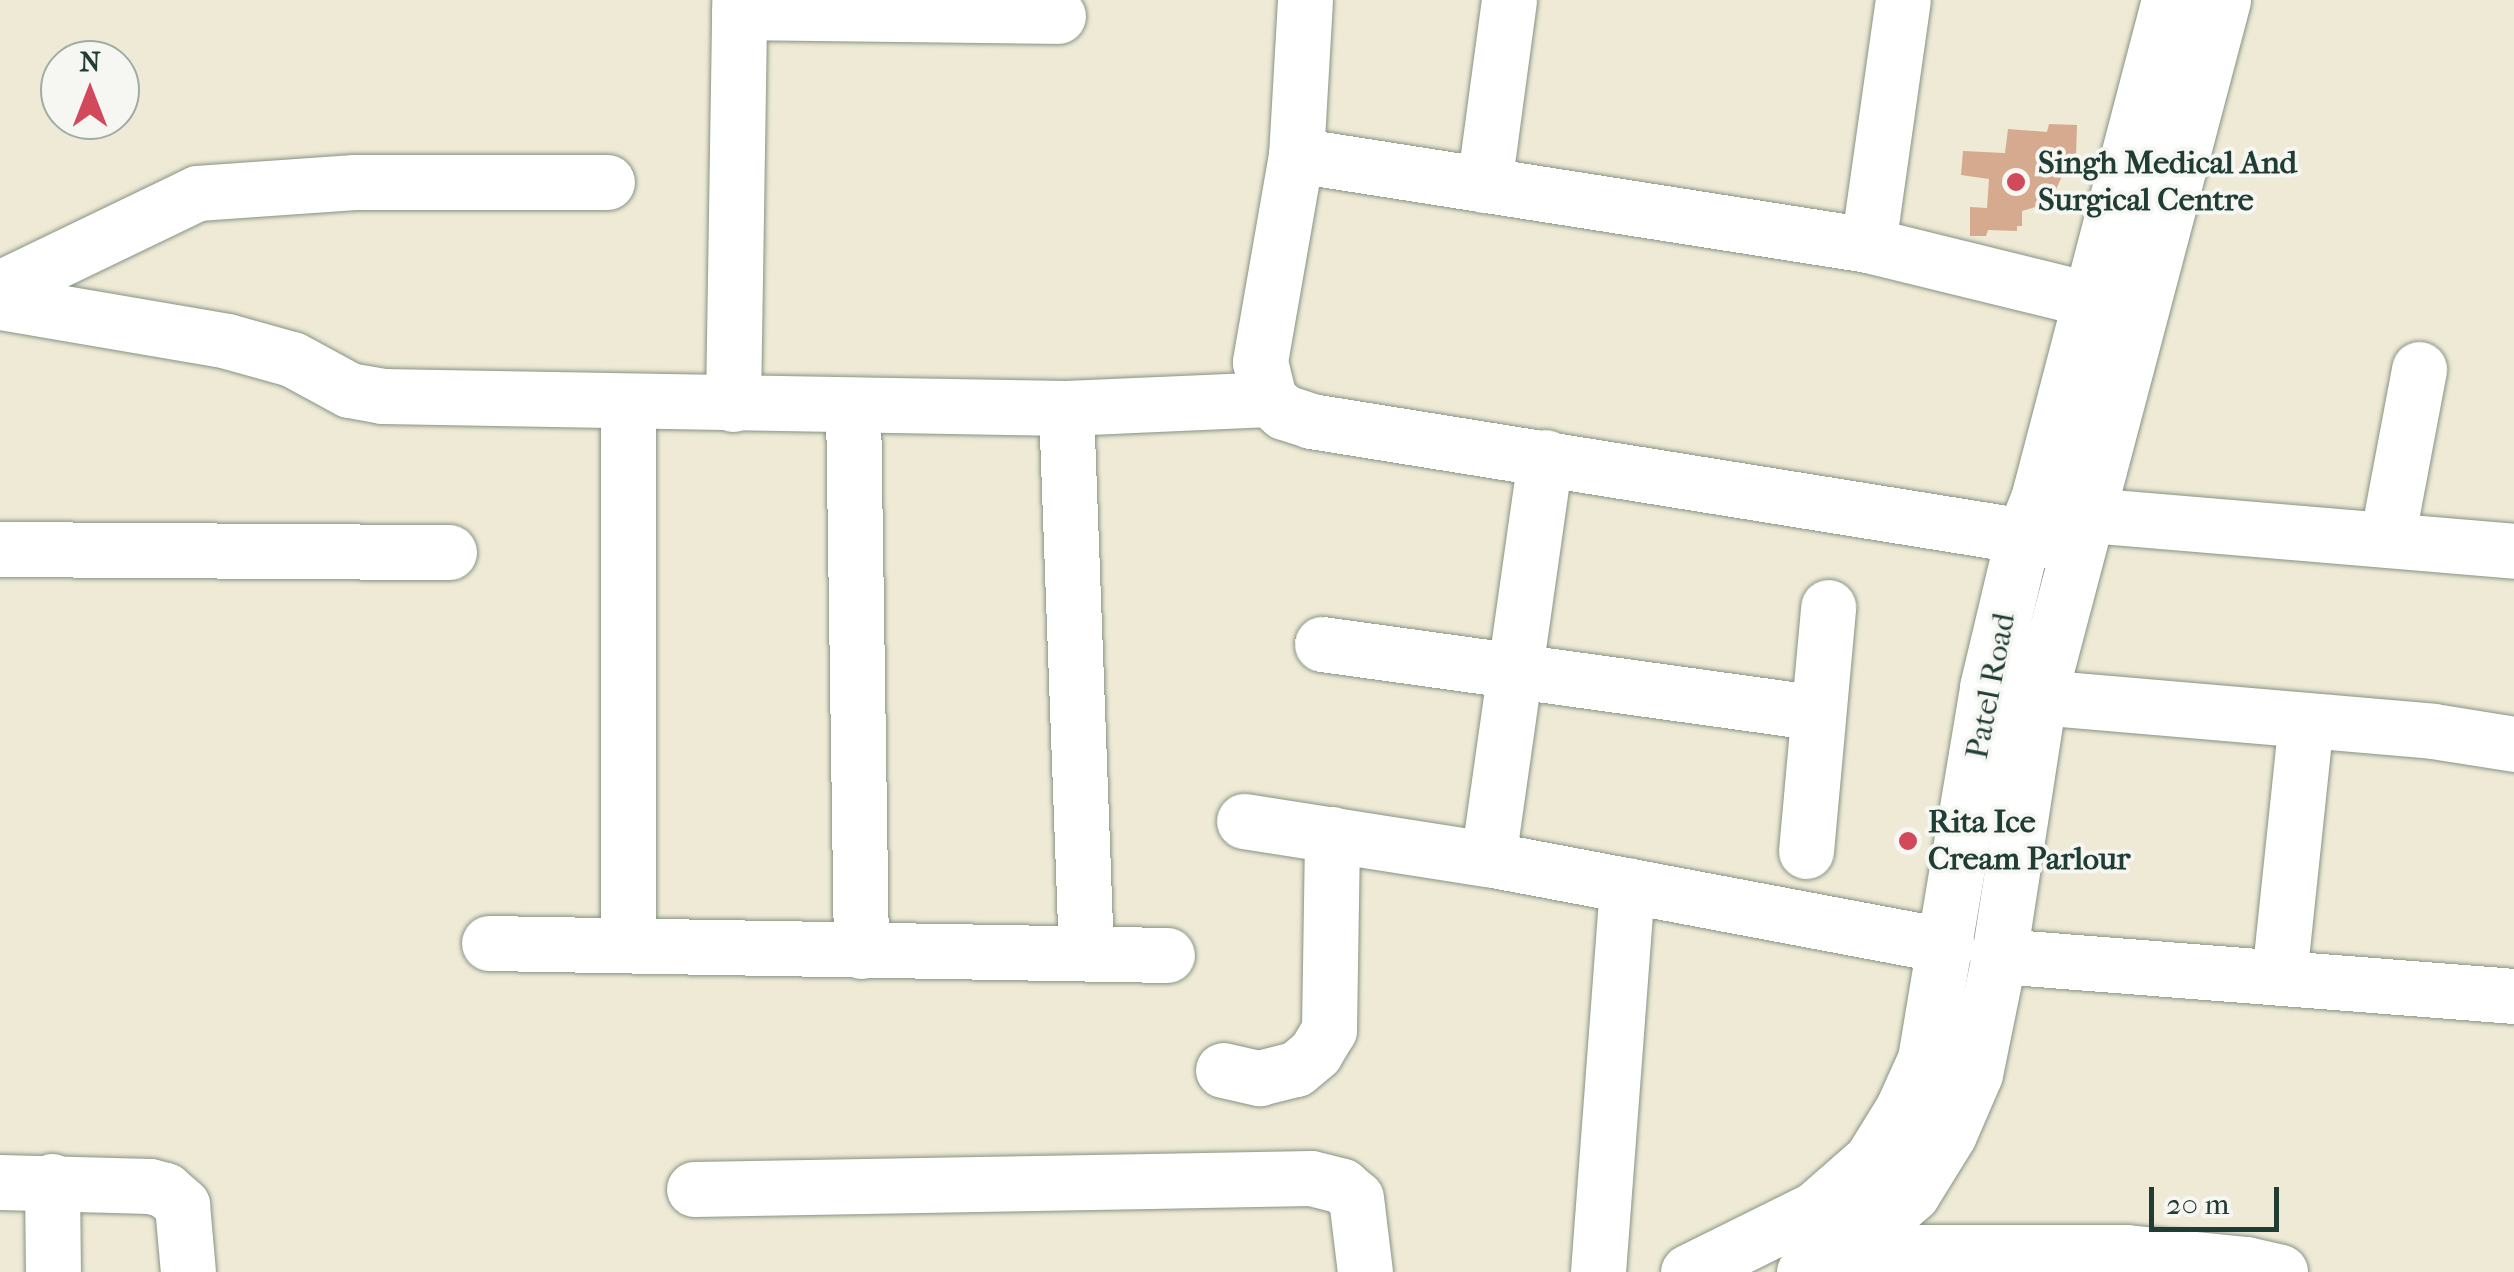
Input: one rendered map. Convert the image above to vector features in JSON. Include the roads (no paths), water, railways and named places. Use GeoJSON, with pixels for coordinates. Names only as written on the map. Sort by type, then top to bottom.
{"type":"FeatureCollection","features":[{"type":"Feature","properties":{"kind":"street"},"geometry":{"type":"LineString","coordinates":[[1305,0],[1296,155],[1260,362],[1269,399],[1284,412],[1311,421],[2023,536],[2083,530],[2387,539],[2514,551]]}},
{"type":"Feature","properties":{"kind":"street"},"geometry":{"type":"LineString","coordinates":[[1484,184],[1510,0]]}},
{"type":"Feature","properties":{"kind":"street"},"geometry":{"type":"LineString","coordinates":[[1868,246],[1903,0]]}},
{"type":"Feature","properties":{"kind":"street","name":"Patel Road"},"geometry":{"type":"LineString","coordinates":[[1825,1262],[1912,1194],[1949,1134],[1975,1074],[1973,951],[1987,686],[2023,536],[2038,499],[2169,0]]}},
{"type":"Feature","properties":{"kind":"street","name":"Patel Road"},"geometry":{"type":"LineString","coordinates":[[1688,1272],[1815,1209],[1871,1160],[1902,1110],[1973,951],[2223,1]]}},
{"type":"Feature","properties":{"kind":"street"},"geometry":{"type":"LineString","coordinates":[[732,404],[739,6],[1058,16]]}},
{"type":"Feature","properties":{"kind":"street"},"geometry":{"type":"LineString","coordinates":[[1296,155],[1868,246],[2092,300]]}},
{"type":"Feature","properties":{"kind":"street"},"geometry":{"type":"LineString","coordinates":[[0,288],[196,193],[356,182],[607,182]]}},
{"type":"Feature","properties":{"kind":"street"},"geometry":{"type":"LineString","coordinates":[[0,302],[227,340],[292,359],[349,390],[382,396],[1066,408],[1269,399]]}},
{"type":"Feature","properties":{"kind":"street"},"geometry":{"type":"LineString","coordinates":[[2387,539],[2419,369]]}},
{"type":"Feature","properties":{"kind":"street"},"geometry":{"type":"LineString","coordinates":[[628,403],[628,942]]}},
{"type":"Feature","properties":{"kind":"street"},"geometry":{"type":"LineString","coordinates":[[852,405],[860,951]]}},
{"type":"Feature","properties":{"kind":"street"},"geometry":{"type":"LineString","coordinates":[[1066,408],[1086,953]]}},
{"type":"Feature","properties":{"kind":"street"},"geometry":{"type":"LineString","coordinates":[[1488,859],[1545,456]]}},
{"type":"Feature","properties":{"kind":"street"},"geometry":{"type":"LineString","coordinates":[[0,550],[449,552]]}},
{"type":"Feature","properties":{"kind":"street"},"geometry":{"type":"LineString","coordinates":[[1806,850],[1828,607]]}},
{"type":"Feature","properties":{"kind":"street"},"geometry":{"type":"LineString","coordinates":[[1322,644],[1817,713]]}},
{"type":"Feature","properties":{"kind":"street"},"geometry":{"type":"LineString","coordinates":[[2039,697],[2433,731],[2514,744]]}},
{"type":"Feature","properties":{"kind":"street"},"geometry":{"type":"LineString","coordinates":[[2280,978],[2306,720]]}},
{"type":"Feature","properties":{"kind":"street"},"geometry":{"type":"LineString","coordinates":[[1244,821],[1488,859],[1973,951],[2514,996]]}},
{"type":"Feature","properties":{"kind":"street"},"geometry":{"type":"LineString","coordinates":[[1223,1070],[1260,1078],[1296,1069],[1315,1053],[1329,1030],[1332,834]]}},
{"type":"Feature","properties":{"kind":"street"},"geometry":{"type":"LineString","coordinates":[[1598,1272],[1627,885]]}},
{"type":"Feature","properties":{"kind":"street"},"geometry":{"type":"LineString","coordinates":[[489,943],[628,942],[860,951],[1167,955]]}},
{"type":"Feature","properties":{"kind":"street"},"geometry":{"type":"LineString","coordinates":[[694,1188],[1311,1178],[1342,1186],[1356,1198],[1365,1272]]}},
{"type":"Feature","properties":{"kind":"street"},"geometry":{"type":"LineString","coordinates":[[53,1272],[26,1182],[165,1190],[182,1205],[188,1272]]}},
{"type":"Feature","properties":{"kind":"street"},"geometry":{"type":"LineString","coordinates":[[1825,1262],[2126,1252],[2246,1264],[2280,1272]]}},
{"type":"Feature","properties":{"kind":"place","name":"Singh Medical And Surgical Centre"},"geometry":{"type":"Point","coordinates":[2016,182]}},
{"type":"Feature","properties":{"kind":"place","name":"Rita Ice Cream Parlour"},"geometry":{"type":"Point","coordinates":[1908,841]}}]}
